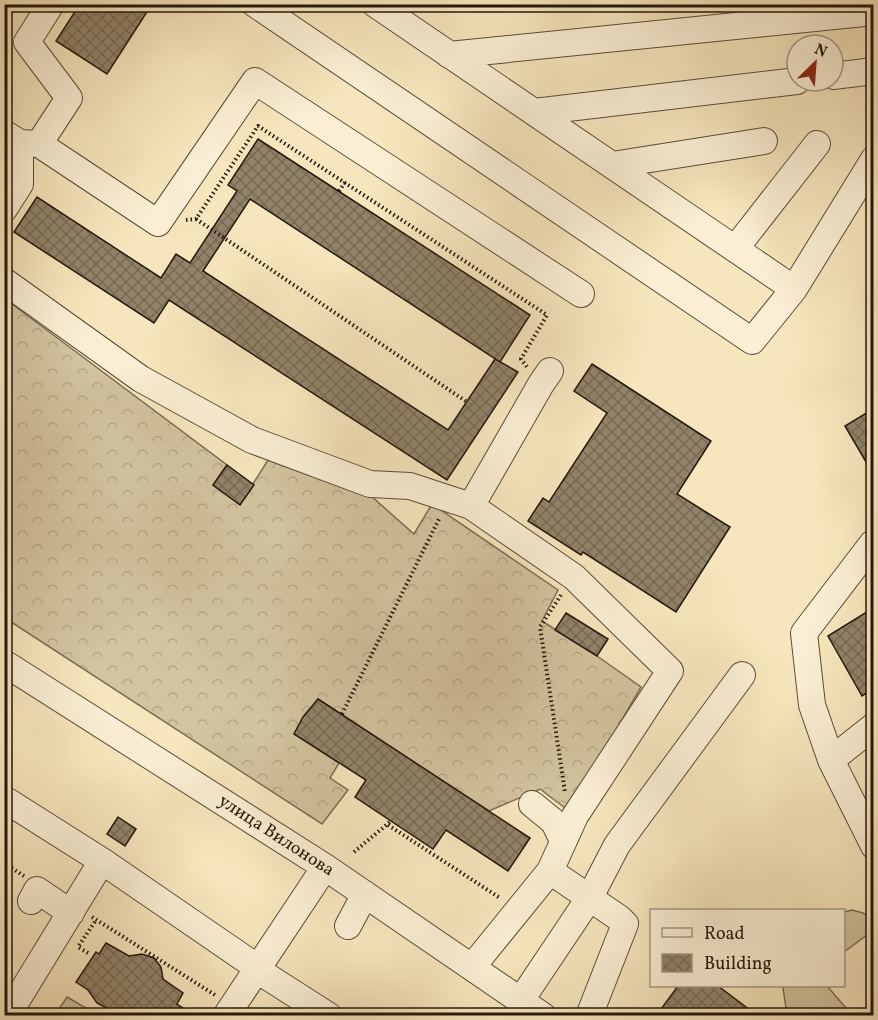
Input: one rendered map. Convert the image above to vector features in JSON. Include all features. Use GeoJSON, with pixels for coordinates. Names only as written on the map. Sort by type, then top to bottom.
{"type":"FeatureCollection","features":[{"type":"Feature","properties":{"kind":"street"},"geometry":{"type":"LineString","coordinates":[[4,209],[20,184],[21,140],[69,98],[27,42],[51,4]]}},
{"type":"Feature","properties":{"kind":"street"},"geometry":{"type":"LineString","coordinates":[[255,4],[752,341],[794,289],[873,159]]}},
{"type":"Feature","properties":{"kind":"street"},"geometry":{"type":"LineString","coordinates":[[375,4],[794,289]]}},
{"type":"Feature","properties":{"kind":"street"},"geometry":{"type":"LineString","coordinates":[[449,55],[873,12]]}},
{"type":"Feature","properties":{"kind":"street"},"geometry":{"type":"LineString","coordinates":[[845,74],[873,71]]}},
{"type":"Feature","properties":{"kind":"street"},"geometry":{"type":"LineString","coordinates":[[21,140],[158,223],[255,81],[581,294]]}},
{"type":"Feature","properties":{"kind":"street"},"geometry":{"type":"LineString","coordinates":[[534,112],[785,82]]}},
{"type":"Feature","properties":{"kind":"street"},"geometry":{"type":"LineString","coordinates":[[612,165],[764,141]]}},
{"type":"Feature","properties":{"kind":"street"},"geometry":{"type":"LineString","coordinates":[[735,249],[816,144]]}},
{"type":"Feature","properties":{"kind":"street"},"geometry":{"type":"LineString","coordinates":[[4,281],[141,379],[252,440],[369,484],[410,486],[460,503],[574,577],[670,671],[575,816],[550,871],[472,967]]}},
{"type":"Feature","properties":{"kind":"street"},"geometry":{"type":"LineString","coordinates":[[460,503],[545,378]]}},
{"type":"Feature","properties":{"kind":"street"},"geometry":{"type":"LineString","coordinates":[[872,544],[804,633],[812,705],[831,760],[873,846]]}},
{"type":"Feature","properties":{"kind":"street","name":"улица Вилонова"},"geometry":{"type":"LineString","coordinates":[[4,663],[325,867],[543,1016]]}},
{"type":"Feature","properties":{"kind":"street"},"geometry":{"type":"LineString","coordinates":[[521,1000],[590,897],[617,845],[742,675]]}},
{"type":"Feature","properties":{"kind":"street"},"geometry":{"type":"LineString","coordinates":[[831,760],[873,726]]}},
{"type":"Feature","properties":{"kind":"street"},"geometry":{"type":"LineString","coordinates":[[4,799],[82,838],[102,861],[268,977],[329,1016]]}},
{"type":"Feature","properties":{"kind":"street"},"geometry":{"type":"LineString","coordinates":[[532,804],[554,822],[563,841]]}},
{"type":"Feature","properties":{"kind":"street"},"geometry":{"type":"LineString","coordinates":[[4,1014],[9,1013],[102,861]]}},
{"type":"Feature","properties":{"kind":"street"},"geometry":{"type":"LineString","coordinates":[[229,1011],[325,867]]}},
{"type":"Feature","properties":{"kind":"street"},"geometry":{"type":"LineString","coordinates":[[550,871],[590,897],[625,924],[589,1016]]}},
{"type":"Feature","properties":{"kind":"street"},"geometry":{"type":"LineString","coordinates":[[348,926],[365,894]]}},
{"type":"Feature","properties":{"kind":"street"},"geometry":{"type":"LineString","coordinates":[[37,896],[73,910]]}},
{"type":"Feature","properties":{"kind":"path"},"geometry":{"type":"LineString","coordinates":[[196,219],[258,126],[346,181],[547,315],[521,359],[545,378]]}},
{"type":"Feature","properties":{"kind":"path"},"geometry":{"type":"LineString","coordinates":[[339,191],[346,181]]}},
{"type":"Feature","properties":{"kind":"path"},"geometry":{"type":"LineString","coordinates":[[158,223],[196,219],[467,402]]}},
{"type":"Feature","properties":{"kind":"path"},"geometry":{"type":"LineString","coordinates":[[342,714],[460,503]]}},
{"type":"Feature","properties":{"kind":"path"},"geometry":{"type":"LineString","coordinates":[[565,795],[540,627],[574,577]]}},
{"type":"Feature","properties":{"kind":"path"},"geometry":{"type":"LineString","coordinates":[[354,852],[389,823],[501,898],[494,907]]}},
{"type":"Feature","properties":{"kind":"path"},"geometry":{"type":"LineString","coordinates":[[4,874],[7,865],[37,896]]}},
{"type":"Feature","properties":{"kind":"path"},"geometry":{"type":"LineString","coordinates":[[73,910],[96,920],[229,1011]]}},
{"type":"Feature","properties":{"kind":"path"},"geometry":{"type":"LineString","coordinates":[[88,953],[78,947],[96,920]]}},
{"type":"Feature","properties":{"kind":"green space"},"geometry":{"type":"Polygon","coordinates":[[[4,298],[227,465],[213,485],[240,504],[272,454],[371,496],[414,534],[432,504],[558,590],[542,621],[641,687],[569,811],[540,789],[489,811],[318,699],[295,734],[339,763],[330,778],[348,790],[322,824],[5,618],[4,298]]]}},
{"type":"Feature","properties":{"kind":"green space"},"geometry":{"type":"Polygon","coordinates":[[[852,910],[863,913],[873,920],[873,942],[867,935],[845,951],[845,912],[852,910]]]}},
{"type":"Feature","properties":{"kind":"green space"},"geometry":{"type":"Polygon","coordinates":[[[828,987],[852,1015],[787,1015],[783,988],[828,987]]]}},
{"type":"Feature","properties":{"kind":"green space"},"geometry":{"type":"Polygon","coordinates":[[[67,997],[98,1015],[55,1015],[67,997]]]}},
{"type":"Feature","properties":{"kind":"building"},"geometry":{"type":"Polygon","coordinates":[[[80,4],[152,4],[107,74],[56,41],[80,4]]]}},
{"type":"Feature","properties":{"kind":"building"},"geometry":{"type":"Polygon","coordinates":[[[258,139],[530,315],[500,362],[518,372],[447,480],[169,300],[154,323],[14,232],[37,197],[161,278],[176,254],[190,263],[237,191],[228,185],[258,139]],[[250,199],[203,271],[448,430],[495,359],[250,199]]]}},
{"type":"Feature","properties":{"kind":"building"},"geometry":{"type":"Polygon","coordinates":[[[592,364],[711,441],[677,494],[730,527],[676,612],[583,552],[581,555],[528,521],[543,498],[549,502],[607,413],[574,391],[592,364]]]}},
{"type":"Feature","properties":{"kind":"building"},"geometry":{"type":"Polygon","coordinates":[[[873,409],[873,474],[845,426],[873,409]]]}},
{"type":"Feature","properties":{"kind":"building"},"geometry":{"type":"Polygon","coordinates":[[[227,465],[254,485],[240,505],[213,485],[227,465]]]}},
{"type":"Feature","properties":{"kind":"building"},"geometry":{"type":"Polygon","coordinates":[[[873,608],[873,689],[862,696],[828,636],[873,608]]]}},
{"type":"Feature","properties":{"kind":"building"},"geometry":{"type":"Polygon","coordinates":[[[566,613],[608,639],[597,656],[555,630],[566,613]]]}},
{"type":"Feature","properties":{"kind":"building"},"geometry":{"type":"Polygon","coordinates":[[[318,699],[530,838],[508,871],[446,830],[433,849],[355,797],[366,780],[294,734],[303,717],[318,699]]]}},
{"type":"Feature","properties":{"kind":"building"},"geometry":{"type":"Polygon","coordinates":[[[118,817],[136,829],[125,846],[107,834],[118,817]]]}},
{"type":"Feature","properties":{"kind":"building"},"geometry":{"type":"Polygon","coordinates":[[[106,943],[129,956],[142,954],[154,958],[161,967],[163,979],[183,993],[177,1004],[195,1016],[121,1016],[97,1003],[88,990],[76,982],[96,952],[99,954],[106,943]]]}},
{"type":"Feature","properties":{"kind":"building"},"geometry":{"type":"Polygon","coordinates":[[[677,987],[719,987],[758,1016],[656,1016],[677,987]]]}}]}
